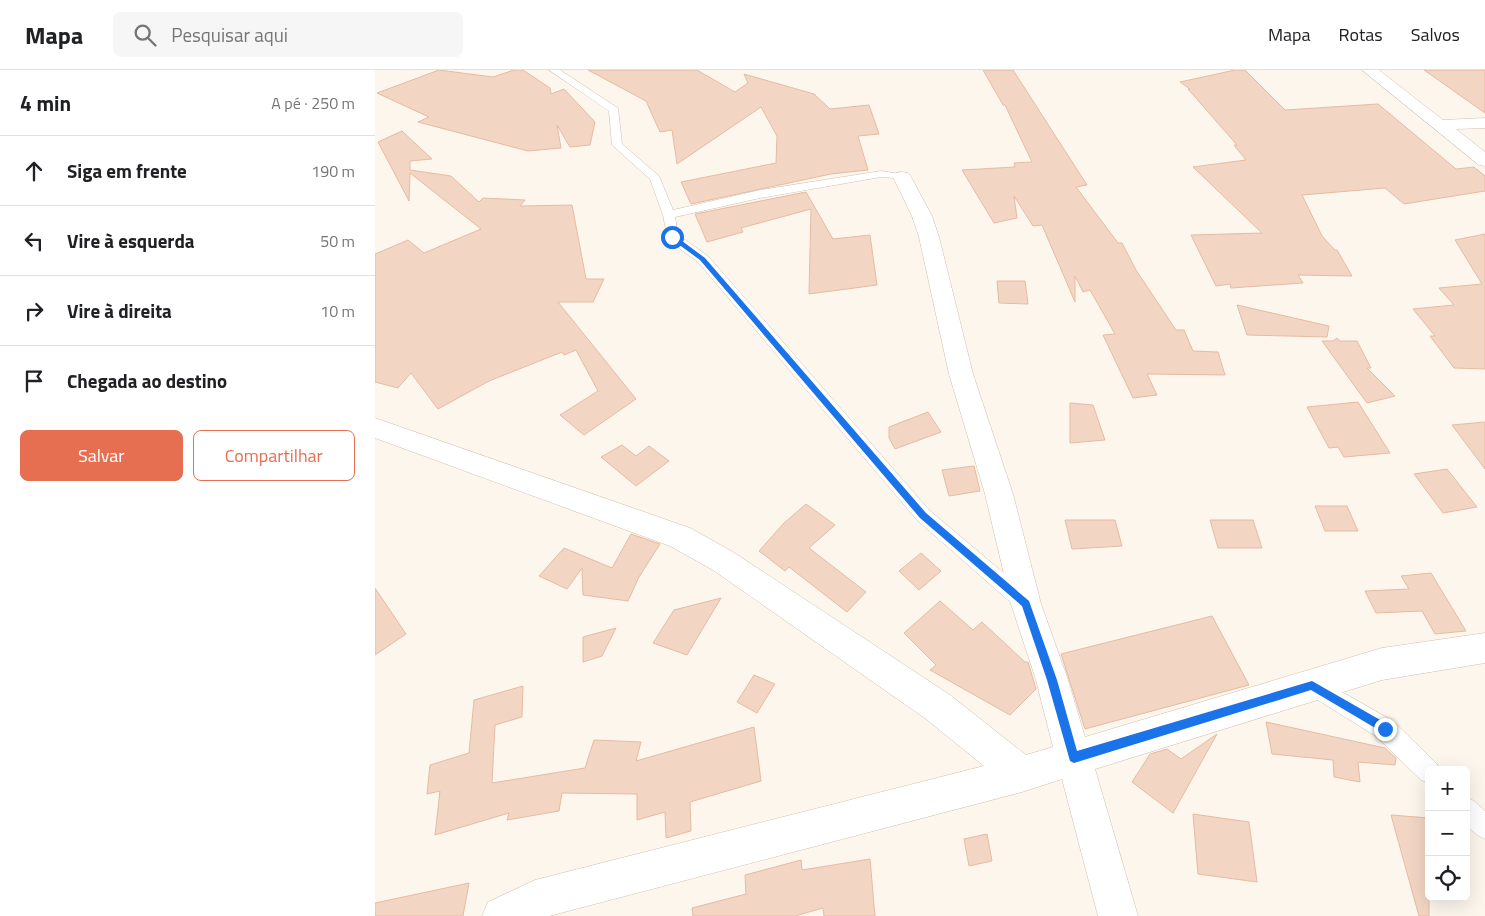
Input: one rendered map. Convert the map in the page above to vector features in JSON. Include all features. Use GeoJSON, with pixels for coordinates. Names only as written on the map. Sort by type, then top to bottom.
{"type":"FeatureCollection","features":[{"type":"Feature","properties":{"kind":"street"},"geometry":{"type":"LineString","coordinates":[[1370,70],[1485,161]]}},
{"type":"Feature","properties":{"kind":"street"},"geometry":{"type":"LineString","coordinates":[[1441,126],[1485,123]]}},
{"type":"Feature","properties":{"kind":"street"},"geometry":{"type":"LineString","coordinates":[[902,177],[922,216],[929,236],[961,374],[999,494],[1026,604],[1052,680],[1118,916]]}},
{"type":"Feature","properties":{"kind":"street"},"geometry":{"type":"LineString","coordinates":[[375,428],[680,537],[723,561],[938,707],[1022,774]]}},
{"type":"Feature","properties":{"kind":"street"},"geometry":{"type":"LineString","coordinates":[[502,916],[535,900],[1022,774],[1382,664],[1485,648]]}},
{"type":"Feature","properties":{"kind":"lane"},"geometry":{"type":"LineString","coordinates":[[554,70],[614,110],[617,145],[655,178],[664,196],[672,237],[703,259],[923,516],[1026,604]]}},
{"type":"Feature","properties":{"kind":"lane"},"geometry":{"type":"LineString","coordinates":[[669,216],[760,194],[881,174],[902,177]]}},
{"type":"Feature","properties":{"kind":"lane"},"geometry":{"type":"LineString","coordinates":[[1312,685],[1385,729],[1425,768]]}},
{"type":"Feature","properties":{"kind":"lane"},"geometry":{"type":"LineString","coordinates":[[1468,811],[1485,827]]}},
{"type":"Feature","properties":{"kind":"building"},"geometry":{"type":"Polygon","coordinates":[[[439,70],[493,77],[514,70],[523,70],[550,88],[551,94],[564,89],[595,122],[590,145],[570,147],[557,125],[561,148],[528,151],[418,122],[429,117],[377,93],[439,70]]]}},
{"type":"Feature","properties":{"kind":"building"},"geometry":{"type":"Polygon","coordinates":[[[588,70],[697,70],[735,92],[748,83],[744,74],[814,94],[830,109],[869,105],[879,134],[858,136],[868,170],[831,174],[691,204],[681,182],[776,163],[777,136],[761,107],[677,164],[672,130],[660,132],[646,101],[588,70]]]}},
{"type":"Feature","properties":{"kind":"building"},"geometry":{"type":"Polygon","coordinates":[[[983,70],[1013,70],[1087,185],[1076,187],[1118,243],[1122,243],[1136,270],[1176,330],[1184,330],[1193,351],[1218,352],[1225,375],[1147,374],[1157,395],[1133,398],[1103,335],[1115,334],[1090,290],[1083,292],[1075,276],[1075,302],[1042,225],[1033,226],[1014,196],[1017,218],[994,223],[962,170],[1015,167],[1014,163],[1032,162],[1005,105],[1003,105],[983,70]]]}},
{"type":"Feature","properties":{"kind":"building"},"geometry":{"type":"Polygon","coordinates":[[[1235,70],[1245,70],[1285,110],[1378,104],[1456,169],[1474,167],[1485,176],[1485,191],[1404,204],[1385,188],[1302,195],[1322,236],[1337,250],[1352,276],[1298,275],[1303,283],[1231,288],[1230,284],[1216,286],[1191,235],[1262,233],[1193,167],[1246,160],[1234,145],[1237,145],[1188,89],[1190,89],[1180,82],[1235,70]]]}},
{"type":"Feature","properties":{"kind":"building"},"geometry":{"type":"Polygon","coordinates":[[[1424,70],[1485,70],[1485,113],[1424,70]]]}},
{"type":"Feature","properties":{"kind":"building"},"geometry":{"type":"Polygon","coordinates":[[[402,131],[432,159],[410,161],[410,170],[451,176],[479,202],[483,198],[525,200],[520,206],[572,205],[586,279],[604,279],[593,302],[558,302],[636,399],[584,435],[560,415],[598,391],[576,350],[564,355],[562,352],[489,381],[438,409],[411,373],[398,388],[375,382],[375,254],[408,240],[424,253],[481,229],[410,173],[409,201],[378,142],[402,131]]]}},
{"type":"Feature","properties":{"kind":"building"},"geometry":{"type":"Polygon","coordinates":[[[806,192],[833,239],[870,235],[877,285],[809,294],[811,209],[741,228],[743,232],[707,242],[695,214],[806,192]]]}},
{"type":"Feature","properties":{"kind":"building"},"geometry":{"type":"Polygon","coordinates":[[[1485,234],[1485,369],[1454,368],[1430,336],[1435,336],[1413,309],[1454,305],[1439,288],[1482,284],[1455,240],[1485,234]]]}},
{"type":"Feature","properties":{"kind":"building"},"geometry":{"type":"Polygon","coordinates":[[[997,281],[1025,281],[1028,304],[999,303],[997,281]]]}},
{"type":"Feature","properties":{"kind":"building"},"geometry":{"type":"Polygon","coordinates":[[[1237,305],[1329,326],[1327,337],[1247,335],[1237,305]]]}},
{"type":"Feature","properties":{"kind":"building"},"geometry":{"type":"Polygon","coordinates":[[[1337,338],[1340,341],[1357,341],[1371,368],[1367,368],[1395,396],[1367,403],[1322,341],[1333,341],[1337,338]]]}},
{"type":"Feature","properties":{"kind":"building"},"geometry":{"type":"Polygon","coordinates":[[[1358,402],[1390,453],[1344,457],[1338,447],[1329,448],[1307,407],[1358,402]]]}},
{"type":"Feature","properties":{"kind":"building"},"geometry":{"type":"Polygon","coordinates":[[[1070,403],[1093,405],[1105,440],[1070,443],[1070,403]]]}},
{"type":"Feature","properties":{"kind":"building"},"geometry":{"type":"Polygon","coordinates":[[[928,412],[941,432],[895,449],[889,438],[889,427],[928,412]]]}},
{"type":"Feature","properties":{"kind":"building"},"geometry":{"type":"Polygon","coordinates":[[[1485,422],[1485,469],[1452,425],[1485,422]]]}},
{"type":"Feature","properties":{"kind":"building"},"geometry":{"type":"Polygon","coordinates":[[[622,445],[636,456],[649,446],[669,461],[636,486],[601,457],[622,445]]]}},
{"type":"Feature","properties":{"kind":"building"},"geometry":{"type":"Polygon","coordinates":[[[974,466],[980,491],[949,496],[942,470],[974,466]]]}},
{"type":"Feature","properties":{"kind":"building"},"geometry":{"type":"Polygon","coordinates":[[[1447,469],[1477,507],[1443,513],[1414,474],[1447,469]]]}},
{"type":"Feature","properties":{"kind":"building"},"geometry":{"type":"Polygon","coordinates":[[[806,504],[835,525],[809,548],[866,592],[847,612],[789,567],[785,571],[759,551],[784,523],[806,504]]]}},
{"type":"Feature","properties":{"kind":"building"},"geometry":{"type":"Polygon","coordinates":[[[1315,506],[1347,506],[1358,531],[1325,531],[1315,506]]]}},
{"type":"Feature","properties":{"kind":"building"},"geometry":{"type":"Polygon","coordinates":[[[1065,520],[1115,520],[1122,546],[1072,549],[1065,520]]]}},
{"type":"Feature","properties":{"kind":"building"},"geometry":{"type":"Polygon","coordinates":[[[1210,520],[1253,520],[1262,548],[1218,548],[1210,520]]]}},
{"type":"Feature","properties":{"kind":"building"},"geometry":{"type":"Polygon","coordinates":[[[631,534],[660,544],[639,577],[628,601],[583,595],[582,568],[567,589],[539,576],[564,548],[612,568],[631,534]]]}},
{"type":"Feature","properties":{"kind":"building"},"geometry":{"type":"Polygon","coordinates":[[[921,553],[941,571],[919,590],[899,571],[921,553]]]}},
{"type":"Feature","properties":{"kind":"building"},"geometry":{"type":"Polygon","coordinates":[[[1431,573],[1466,631],[1435,634],[1422,611],[1376,613],[1365,591],[1409,589],[1401,576],[1431,573]]]}},
{"type":"Feature","properties":{"kind":"building"},"geometry":{"type":"Polygon","coordinates":[[[375,588],[406,634],[375,655],[375,588]]]}},
{"type":"Feature","properties":{"kind":"building"},"geometry":{"type":"Polygon","coordinates":[[[721,598],[687,655],[653,643],[674,610],[721,598]]]}},
{"type":"Feature","properties":{"kind":"building"},"geometry":{"type":"Polygon","coordinates":[[[940,601],[973,630],[982,622],[1025,662],[1028,662],[1036,689],[1010,715],[930,670],[936,665],[904,633],[940,601]]]}},
{"type":"Feature","properties":{"kind":"building"},"geometry":{"type":"Polygon","coordinates":[[[1212,616],[1249,685],[1085,729],[1061,654],[1212,616]]]}},
{"type":"Feature","properties":{"kind":"building"},"geometry":{"type":"Polygon","coordinates":[[[616,628],[602,656],[583,662],[583,637],[616,628]]]}},
{"type":"Feature","properties":{"kind":"building"},"geometry":{"type":"Polygon","coordinates":[[[754,675],[775,684],[757,713],[737,702],[754,675]]]}},
{"type":"Feature","properties":{"kind":"building"},"geometry":{"type":"Polygon","coordinates":[[[523,686],[522,717],[495,725],[492,783],[585,768],[594,740],[641,742],[636,761],[754,727],[761,781],[690,802],[691,831],[666,838],[665,812],[637,820],[637,794],[562,793],[559,811],[507,820],[509,813],[435,835],[440,791],[427,794],[430,765],[469,753],[474,700],[523,686]]]}},
{"type":"Feature","properties":{"kind":"building"},"geometry":{"type":"Polygon","coordinates":[[[1266,722],[1385,748],[1396,758],[1395,765],[1358,762],[1360,782],[1334,777],[1333,760],[1272,754],[1266,722]]]}},
{"type":"Feature","properties":{"kind":"building"},"geometry":{"type":"Polygon","coordinates":[[[1217,734],[1173,813],[1132,782],[1150,754],[1167,749],[1181,759],[1217,734]]]}},
{"type":"Feature","properties":{"kind":"building"},"geometry":{"type":"Polygon","coordinates":[[[1193,814],[1249,822],[1257,882],[1198,874],[1193,814]]]}},
{"type":"Feature","properties":{"kind":"building"},"geometry":{"type":"Polygon","coordinates":[[[1391,815],[1425,818],[1425,901],[1429,901],[1429,916],[1419,916],[1391,815]]]}},
{"type":"Feature","properties":{"kind":"building"},"geometry":{"type":"Polygon","coordinates":[[[987,834],[992,861],[969,866],[964,839],[987,834]]]}},
{"type":"Feature","properties":{"kind":"building"},"geometry":{"type":"Polygon","coordinates":[[[870,859],[875,916],[824,916],[823,908],[795,916],[693,916],[692,908],[746,894],[745,875],[801,860],[802,870],[870,859]]]}},
{"type":"Feature","properties":{"kind":"building"},"geometry":{"type":"Polygon","coordinates":[[[469,883],[463,916],[375,916],[375,903],[469,883]]]}},
{"type":"Feature","properties":{"kind":"route"},"geometry":{"type":"LineString","coordinates":[[672,237],[703,259],[923,516],[1026,604],[1052,680],[1074,758],[1312,685],[1385,729]]}}]}
